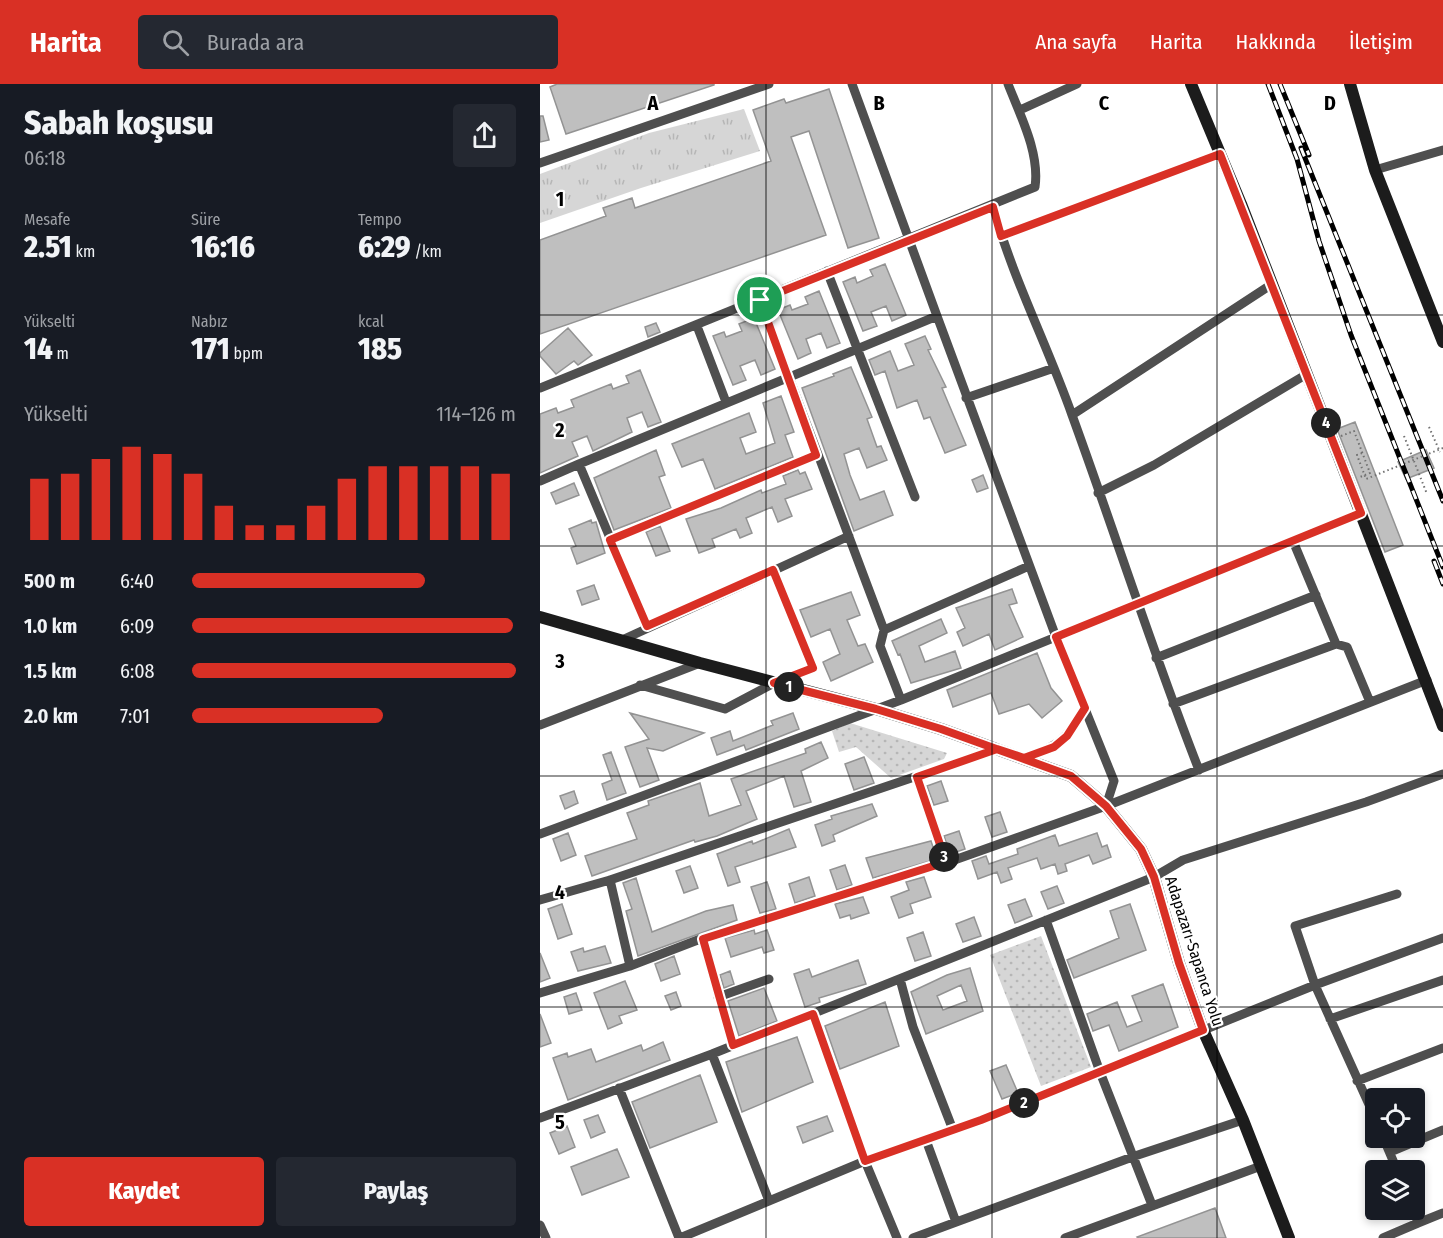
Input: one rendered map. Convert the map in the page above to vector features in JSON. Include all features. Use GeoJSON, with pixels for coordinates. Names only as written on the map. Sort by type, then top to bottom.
{"type":"FeatureCollection","features":[{"type":"Feature","properties":{"kind":"main road"},"geometry":{"type":"LineString","coordinates":[[1191,84],[1272,284],[1443,726]]}},
{"type":"Feature","properties":{"kind":"main road"},"geometry":{"type":"LineString","coordinates":[[1350,84],[1375,170],[1443,342]]}},
{"type":"Feature","properties":{"kind":"main road","name":"Adapazarı-Sapanca Yolu"},"geometry":{"type":"LineString","coordinates":[[540,617],[700,663],[876,709],[1071,776],[1106,806],[1141,849],[1154,877],[1179,963],[1203,1030],[1243,1120],[1289,1238]]}},
{"type":"Feature","properties":{"kind":"street"},"geometry":{"type":"LineString","coordinates":[[540,163],[769,84]]}},
{"type":"Feature","properties":{"kind":"street"},"geometry":{"type":"LineString","coordinates":[[852,84],[1029,566],[1114,781],[1106,806]]}},
{"type":"Feature","properties":{"kind":"street"},"geometry":{"type":"LineString","coordinates":[[540,388],[697,326],[827,271],[993,207],[1035,187],[1037,174],[1020,110],[1008,84]]}},
{"type":"Feature","properties":{"kind":"street"},"geometry":{"type":"LineString","coordinates":[[1020,110],[1077,84]]}},
{"type":"Feature","properties":{"kind":"street"},"geometry":{"type":"LineString","coordinates":[[1375,170],[1443,150]]}},
{"type":"Feature","properties":{"kind":"street"},"geometry":{"type":"LineString","coordinates":[[1001,236],[1220,154]]}},
{"type":"Feature","properties":{"kind":"street"},"geometry":{"type":"LineString","coordinates":[[993,207],[1019,289],[1072,415],[1137,605],[1199,770]]}},
{"type":"Feature","properties":{"kind":"street"},"geometry":{"type":"LineString","coordinates":[[827,271],[915,497]]}},
{"type":"Feature","properties":{"kind":"street"},"geometry":{"type":"LineString","coordinates":[[1072,415],[1272,284]]}},
{"type":"Feature","properties":{"kind":"street"},"geometry":{"type":"LineString","coordinates":[[760,300],[790,376],[816,455],[884,630],[880,646],[901,700]]}},
{"type":"Feature","properties":{"kind":"street"},"geometry":{"type":"LineString","coordinates":[[540,482],[857,347],[938,316]]}},
{"type":"Feature","properties":{"kind":"street"},"geometry":{"type":"LineString","coordinates":[[697,326],[726,402]]}},
{"type":"Feature","properties":{"kind":"street"},"geometry":{"type":"LineString","coordinates":[[966,398],[1054,368]]}},
{"type":"Feature","properties":{"kind":"street"},"geometry":{"type":"LineString","coordinates":[[1098,493],[1154,465],[1307,374]]}},
{"type":"Feature","properties":{"kind":"street"},"geometry":{"type":"LineString","coordinates":[[610,540],[816,455]]}},
{"type":"Feature","properties":{"kind":"street"},"geometry":{"type":"LineString","coordinates":[[579,464],[647,626]]}},
{"type":"Feature","properties":{"kind":"street"},"geometry":{"type":"LineString","coordinates":[[540,834],[901,700],[1361,513]]}},
{"type":"Feature","properties":{"kind":"street"},"geometry":{"type":"LineString","coordinates":[[622,640],[647,626],[849,536]]}},
{"type":"Feature","properties":{"kind":"street"},"geometry":{"type":"LineString","coordinates":[[1293,541],[1336,644]]}},
{"type":"Feature","properties":{"kind":"street"},"geometry":{"type":"LineString","coordinates":[[884,630],[1029,566]]}},
{"type":"Feature","properties":{"kind":"street"},"geometry":{"type":"LineString","coordinates":[[640,685],[725,709],[774,683],[813,668],[773,570]]}},
{"type":"Feature","properties":{"kind":"street"},"geometry":{"type":"LineString","coordinates":[[1156,658],[1316,595]]}},
{"type":"Feature","properties":{"kind":"street"},"geometry":{"type":"LineString","coordinates":[[1173,704],[1336,644],[1347,647],[1370,702]]}},
{"type":"Feature","properties":{"kind":"street"},"geometry":{"type":"LineString","coordinates":[[540,725],[700,663]]}},
{"type":"Feature","properties":{"kind":"street"},"geometry":{"type":"LineString","coordinates":[[540,993],[630,966],[703,939],[946,862],[1106,806],[1427,680]]}},
{"type":"Feature","properties":{"kind":"street"},"geometry":{"type":"LineString","coordinates":[[1024,758],[1054,747],[1067,736],[1085,708]]}},
{"type":"Feature","properties":{"kind":"street"},"geometry":{"type":"LineString","coordinates":[[540,900],[610,880],[997,749]]}},
{"type":"Feature","properties":{"kind":"street"},"geometry":{"type":"LineString","coordinates":[[540,1118],[813,1014],[1154,877],[1183,860],[1443,774]]}},
{"type":"Feature","properties":{"kind":"street"},"geometry":{"type":"LineString","coordinates":[[917,777],[946,862]]}},
{"type":"Feature","properties":{"kind":"street"},"geometry":{"type":"LineString","coordinates":[[610,880],[630,966]]}},
{"type":"Feature","properties":{"kind":"street"},"geometry":{"type":"LineString","coordinates":[[1365,1097],[1315,985],[1295,926],[1397,894]]}},
{"type":"Feature","properties":{"kind":"street"},"geometry":{"type":"LineString","coordinates":[[1046,920],[1100,1072],[1135,1156],[1152,1205]]}},
{"type":"Feature","properties":{"kind":"street"},"geometry":{"type":"LineString","coordinates":[[620,1088],[680,1238],[865,1161],[953,1130],[1315,985],[1443,938]]}},
{"type":"Feature","properties":{"kind":"street"},"geometry":{"type":"LineString","coordinates":[[703,939],[733,1045]]}},
{"type":"Feature","properties":{"kind":"street"},"geometry":{"type":"LineString","coordinates":[[718,996],[769,979]]}},
{"type":"Feature","properties":{"kind":"street"},"geometry":{"type":"LineString","coordinates":[[900,979],[913,1028],[953,1130]]}},
{"type":"Feature","properties":{"kind":"street"},"geometry":{"type":"LineString","coordinates":[[1330,1019],[1443,980]]}},
{"type":"Feature","properties":{"kind":"street"},"geometry":{"type":"LineString","coordinates":[[813,1014],[865,1161],[897,1238]]}},
{"type":"Feature","properties":{"kind":"street"},"geometry":{"type":"LineString","coordinates":[[1357,1081],[1443,1048]]}},
{"type":"Feature","properties":{"kind":"street"},"geometry":{"type":"LineString","coordinates":[[712,1053],[769,1201]]}},
{"type":"Feature","properties":{"kind":"street"},"geometry":{"type":"LineString","coordinates":[[914,1238],[1135,1156],[1243,1120]]}},
{"type":"Feature","properties":{"kind":"street"},"geometry":{"type":"LineString","coordinates":[[1390,1152],[1443,1130]]}},
{"type":"Feature","properties":{"kind":"street"},"geometry":{"type":"LineString","coordinates":[[926,1140],[956,1222]]}},
{"type":"Feature","properties":{"kind":"street"},"geometry":{"type":"LineString","coordinates":[[1388,1148],[1393,1160]]}},
{"type":"Feature","properties":{"kind":"street"},"geometry":{"type":"LineString","coordinates":[[1065,1238],[1261,1166]]}},
{"type":"Feature","properties":{"kind":"street"},"geometry":{"type":"LineString","coordinates":[[1383,1238],[1443,1213]]}},
{"type":"Feature","properties":{"kind":"street"},"geometry":{"type":"LineString","coordinates":[[540,1225],[546,1238]]}},
{"type":"Feature","properties":{"kind":"path"},"geometry":{"type":"LineString","coordinates":[[1430,427],[1439,449]]}},
{"type":"Feature","properties":{"kind":"path"},"geometry":{"type":"LineString","coordinates":[[1332,439],[1354,431],[1370,473],[1359,477],[1361,481],[1413,458],[1443,448]]}},
{"type":"Feature","properties":{"kind":"path"},"geometry":{"type":"LineString","coordinates":[[1404,436],[1427,494]]}},
{"type":"Feature","properties":{"kind":"path"},"geometry":{"type":"LineString","coordinates":[[1362,453],[1357,455],[1366,479]]}},
{"type":"Feature","properties":{"kind":"green space"},"geometry":{"type":"Polygon","coordinates":[[[744,109],[760,151],[641,188],[540,223],[540,174],[649,133],[744,109]]]}},
{"type":"Feature","properties":{"kind":"green space"},"geometry":{"type":"Polygon","coordinates":[[[850,723],[947,753],[944,759],[891,778],[856,747],[839,752],[832,731],[850,723]]]}},
{"type":"Feature","properties":{"kind":"green space"},"geometry":{"type":"Polygon","coordinates":[[[1041,936],[1091,1067],[1041,1086],[990,955],[1041,936]]]}},
{"type":"Feature","properties":{"kind":"building"},"geometry":{"type":"Polygon","coordinates":[[[557,84],[714,85],[566,134],[550,87],[557,84]]]}},
{"type":"Feature","properties":{"kind":"building"},"geometry":{"type":"Polygon","coordinates":[[[829,89],[879,238],[848,248],[809,131],[791,137],[826,235],[540,334],[540,240],[606,216],[603,208],[632,198],[635,208],[771,161],[753,110],[784,99],[786,103],[829,89]]]}},
{"type":"Feature","properties":{"kind":"building"},"geometry":{"type":"Polygon","coordinates":[[[540,116],[543,116],[549,140],[540,142],[540,116]]]}},
{"type":"Feature","properties":{"kind":"building"},"geometry":{"type":"Polygon","coordinates":[[[885,264],[906,315],[892,321],[886,306],[871,312],[877,326],[863,331],[843,282],[855,277],[857,283],[873,276],[870,270],[885,264]]]}},
{"type":"Feature","properties":{"kind":"building"},"geometry":{"type":"Polygon","coordinates":[[[819,291],[840,343],[827,348],[821,333],[806,339],[811,353],[798,359],[778,310],[790,305],[792,310],[808,304],[805,297],[819,291]]]}},
{"type":"Feature","properties":{"kind":"building"},"geometry":{"type":"Polygon","coordinates":[[[754,318],[775,369],[761,375],[755,360],[740,366],[746,380],[733,385],[713,336],[724,332],[726,337],[742,331],[739,324],[754,318]]]}},
{"type":"Feature","properties":{"kind":"building"},"geometry":{"type":"Polygon","coordinates":[[[656,323],[660,332],[648,337],[645,327],[656,323]]]}},
{"type":"Feature","properties":{"kind":"building"},"geometry":{"type":"Polygon","coordinates":[[[568,328],[592,355],[578,365],[574,361],[556,374],[540,356],[540,353],[568,328]]]}},
{"type":"Feature","properties":{"kind":"building"},"geometry":{"type":"Polygon","coordinates":[[[925,336],[931,349],[928,350],[946,387],[942,388],[966,445],[945,453],[930,417],[924,419],[917,400],[897,408],[885,371],[875,375],[869,360],[890,351],[898,371],[914,365],[905,344],[925,336]]]}},
{"type":"Feature","properties":{"kind":"building"},"geometry":{"type":"Polygon","coordinates":[[[851,367],[872,417],[867,419],[877,447],[881,446],[887,460],[867,468],[859,448],[844,454],[860,500],[884,491],[893,515],[854,531],[802,388],[851,367]]]}},
{"type":"Feature","properties":{"kind":"building"},"geometry":{"type":"Polygon","coordinates":[[[640,370],[661,422],[648,427],[642,412],[627,418],[632,432],[593,451],[587,436],[572,442],[578,456],[540,473],[540,414],[556,408],[558,413],[574,407],[571,400],[611,384],[613,389],[629,383],[626,376],[640,370]]]}},
{"type":"Feature","properties":{"kind":"building"},"geometry":{"type":"Polygon","coordinates":[[[781,396],[794,432],[785,435],[793,457],[715,489],[703,459],[682,467],[672,444],[749,413],[756,432],[740,438],[746,454],[775,443],[763,403],[781,396]]]}},
{"type":"Feature","properties":{"kind":"building"},"geometry":{"type":"Polygon","coordinates":[[[1355,422],[1403,545],[1385,552],[1337,429],[1355,422]]]}},
{"type":"Feature","properties":{"kind":"building"},"geometry":{"type":"Polygon","coordinates":[[[656,450],[665,475],[659,477],[671,508],[614,530],[594,478],[656,450]]]}},
{"type":"Feature","properties":{"kind":"building"},"geometry":{"type":"Polygon","coordinates":[[[1426,450],[1434,468],[1406,479],[1398,462],[1426,450]]]}},
{"type":"Feature","properties":{"kind":"building"},"geometry":{"type":"Polygon","coordinates":[[[798,470],[800,474],[805,472],[812,489],[785,499],[792,516],[778,522],[772,507],[746,518],[752,533],[740,538],[736,529],[712,539],[715,547],[699,553],[686,519],[721,508],[761,490],[762,493],[786,484],[783,476],[798,470]]]}},
{"type":"Feature","properties":{"kind":"building"},"geometry":{"type":"Polygon","coordinates":[[[983,475],[988,488],[977,492],[972,480],[983,475]]]}},
{"type":"Feature","properties":{"kind":"building"},"geometry":{"type":"Polygon","coordinates":[[[574,483],[579,495],[556,504],[551,493],[574,483]]]}},
{"type":"Feature","properties":{"kind":"building"},"geometry":{"type":"Polygon","coordinates":[[[591,520],[592,523],[596,522],[605,553],[577,564],[571,548],[576,546],[569,529],[591,520]]]}},
{"type":"Feature","properties":{"kind":"building"},"geometry":{"type":"Polygon","coordinates":[[[660,526],[670,551],[656,556],[646,532],[660,526]]]}},
{"type":"Feature","properties":{"kind":"building"},"geometry":{"type":"Polygon","coordinates":[[[594,585],[599,599],[582,605],[577,591],[594,585]]]}},
{"type":"Feature","properties":{"kind":"building"},"geometry":{"type":"Polygon","coordinates":[[[1012,589],[1017,603],[1009,605],[1023,637],[995,650],[989,634],[963,646],[957,632],[965,628],[956,608],[1012,589]]]}},
{"type":"Feature","properties":{"kind":"building"},"geometry":{"type":"Polygon","coordinates":[[[851,592],[860,615],[847,620],[858,646],[865,644],[873,662],[831,681],[823,662],[840,654],[830,629],[811,637],[800,610],[851,592]]]}},
{"type":"Feature","properties":{"kind":"building"},"geometry":{"type":"Polygon","coordinates":[[[941,619],[947,633],[919,646],[925,662],[955,651],[961,668],[911,683],[900,654],[898,655],[892,641],[941,619]]]}},
{"type":"Feature","properties":{"kind":"building"},"geometry":{"type":"Polygon","coordinates":[[[1037,653],[1051,688],[1062,701],[1042,718],[1029,704],[999,714],[991,693],[953,707],[947,690],[1037,653]]]}},
{"type":"Feature","properties":{"kind":"building"},"geometry":{"type":"Polygon","coordinates":[[[630,713],[704,733],[663,751],[647,748],[659,780],[640,787],[625,747],[649,739],[630,713]]]}},
{"type":"Feature","properties":{"kind":"building"},"geometry":{"type":"Polygon","coordinates":[[[793,713],[799,729],[746,750],[744,745],[717,755],[711,738],[730,731],[733,741],[773,725],[771,721],[793,713]]]}},
{"type":"Feature","properties":{"kind":"building"},"geometry":{"type":"Polygon","coordinates":[[[821,742],[828,758],[801,771],[811,802],[794,807],[784,776],[746,791],[757,819],[717,836],[695,842],[694,840],[592,876],[585,856],[637,839],[627,813],[649,805],[648,801],[700,783],[709,816],[741,805],[731,779],[806,753],[805,749],[821,742]]]}},
{"type":"Feature","properties":{"kind":"building"},"geometry":{"type":"Polygon","coordinates":[[[611,752],[626,793],[607,800],[602,784],[612,780],[603,755],[611,752]]]}},
{"type":"Feature","properties":{"kind":"building"},"geometry":{"type":"Polygon","coordinates":[[[864,757],[874,783],[854,790],[845,764],[864,757]]]}},
{"type":"Feature","properties":{"kind":"building"},"geometry":{"type":"Polygon","coordinates":[[[941,781],[948,801],[934,805],[927,786],[941,781]]]}},
{"type":"Feature","properties":{"kind":"building"},"geometry":{"type":"Polygon","coordinates":[[[574,791],[578,803],[565,809],[560,796],[574,791]]]}},
{"type":"Feature","properties":{"kind":"building"},"geometry":{"type":"Polygon","coordinates":[[[872,804],[877,816],[833,835],[835,841],[822,846],[815,825],[832,819],[831,816],[872,804]]]}},
{"type":"Feature","properties":{"kind":"building"},"geometry":{"type":"Polygon","coordinates":[[[1000,812],[1007,832],[992,837],[985,817],[1000,812]]]}},
{"type":"Feature","properties":{"kind":"building"},"geometry":{"type":"Polygon","coordinates":[[[789,829],[796,847],[735,867],[740,882],[728,886],[717,854],[752,841],[753,844],[789,829]]]}},
{"type":"Feature","properties":{"kind":"building"},"geometry":{"type":"Polygon","coordinates":[[[959,831],[965,849],[950,854],[944,836],[959,831]]]}},
{"type":"Feature","properties":{"kind":"building"},"geometry":{"type":"Polygon","coordinates":[[[568,833],[576,855],[561,861],[553,839],[568,833]]]}},
{"type":"Feature","properties":{"kind":"building"},"geometry":{"type":"Polygon","coordinates":[[[1097,833],[1102,847],[1107,845],[1111,857],[1093,864],[1089,855],[1065,864],[1067,871],[1058,874],[1055,864],[1041,869],[1037,858],[1008,868],[1012,879],[1001,883],[997,872],[978,879],[972,861],[986,856],[989,864],[1018,854],[1017,849],[1055,835],[1059,846],[1097,833]]]}},
{"type":"Feature","properties":{"kind":"building"},"geometry":{"type":"Polygon","coordinates":[[[931,841],[937,859],[873,878],[866,858],[931,841]]]}},
{"type":"Feature","properties":{"kind":"building"},"geometry":{"type":"Polygon","coordinates":[[[845,865],[852,885],[837,890],[830,870],[845,865]]]}},
{"type":"Feature","properties":{"kind":"building"},"geometry":{"type":"Polygon","coordinates":[[[690,866],[698,888],[684,893],[676,871],[690,866]]]}},
{"type":"Feature","properties":{"kind":"building"},"geometry":{"type":"Polygon","coordinates":[[[809,877],[815,896],[795,903],[789,884],[809,877]]]}},
{"type":"Feature","properties":{"kind":"building"},"geometry":{"type":"Polygon","coordinates":[[[924,877],[931,897],[910,904],[913,913],[899,918],[891,897],[909,890],[906,882],[924,877]]]}},
{"type":"Feature","properties":{"kind":"building"},"geometry":{"type":"Polygon","coordinates":[[[636,878],[652,932],[706,911],[733,905],[737,920],[638,956],[626,911],[632,909],[623,883],[636,878]]]}},
{"type":"Feature","properties":{"kind":"building"},"geometry":{"type":"Polygon","coordinates":[[[767,882],[776,909],[760,913],[751,887],[767,882]]]}},
{"type":"Feature","properties":{"kind":"building"},"geometry":{"type":"Polygon","coordinates":[[[1057,886],[1064,903],[1048,909],[1041,892],[1057,886]]]}},
{"type":"Feature","properties":{"kind":"building"},"geometry":{"type":"Polygon","coordinates":[[[863,897],[869,913],[851,919],[850,915],[840,918],[835,904],[863,897]]]}},
{"type":"Feature","properties":{"kind":"building"},"geometry":{"type":"Polygon","coordinates":[[[1025,899],[1032,916],[1015,923],[1008,905],[1025,899]]]}},
{"type":"Feature","properties":{"kind":"building"},"geometry":{"type":"Polygon","coordinates":[[[562,904],[572,934],[558,939],[548,909],[562,904]]]}},
{"type":"Feature","properties":{"kind":"building"},"geometry":{"type":"Polygon","coordinates":[[[1130,904],[1146,950],[1074,978],[1067,960],[1119,938],[1110,911],[1130,904]]]}},
{"type":"Feature","properties":{"kind":"building"},"geometry":{"type":"Polygon","coordinates":[[[974,917],[981,936],[963,942],[956,924],[974,917]]]}},
{"type":"Feature","properties":{"kind":"building"},"geometry":{"type":"Polygon","coordinates":[[[754,930],[755,934],[767,930],[774,950],[764,953],[762,947],[731,957],[725,938],[754,930]]]}},
{"type":"Feature","properties":{"kind":"building"},"geometry":{"type":"Polygon","coordinates":[[[923,932],[931,956],[915,961],[907,938],[923,932]]]}},
{"type":"Feature","properties":{"kind":"building"},"geometry":{"type":"Polygon","coordinates":[[[605,946],[611,963],[578,971],[571,952],[583,948],[584,952],[605,946]]]}},
{"type":"Feature","properties":{"kind":"building"},"geometry":{"type":"Polygon","coordinates":[[[540,953],[550,978],[540,982],[540,953]]]}},
{"type":"Feature","properties":{"kind":"building"},"geometry":{"type":"Polygon","coordinates":[[[674,956],[680,974],[661,981],[655,964],[674,956]]]}},
{"type":"Feature","properties":{"kind":"building"},"geometry":{"type":"Polygon","coordinates":[[[858,960],[866,984],[819,998],[820,1002],[805,1007],[794,974],[809,969],[812,977],[858,960]]]}},
{"type":"Feature","properties":{"kind":"building"},"geometry":{"type":"Polygon","coordinates":[[[970,968],[983,1011],[926,1034],[911,992],[947,975],[970,968]],[[961,985],[937,996],[943,1010],[967,1001],[961,985]]]}},
{"type":"Feature","properties":{"kind":"building"},"geometry":{"type":"Polygon","coordinates":[[[730,971],[734,984],[724,988],[720,975],[730,971]]]}},
{"type":"Feature","properties":{"kind":"building"},"geometry":{"type":"Polygon","coordinates":[[[625,981],[637,1010],[619,1016],[622,1023],[608,1029],[594,993],[625,981]]]}},
{"type":"Feature","properties":{"kind":"building"},"geometry":{"type":"Polygon","coordinates":[[[1163,984],[1178,1027],[1119,1051],[1109,1025],[1093,1031],[1087,1014],[1117,1002],[1127,1027],[1142,1021],[1132,996],[1163,984]]]}},
{"type":"Feature","properties":{"kind":"building"},"geometry":{"type":"Polygon","coordinates":[[[764,988],[777,1021],[739,1036],[728,1001],[764,988]]]}},
{"type":"Feature","properties":{"kind":"building"},"geometry":{"type":"Polygon","coordinates":[[[676,992],[681,1006],[671,1010],[665,996],[676,992]]]}},
{"type":"Feature","properties":{"kind":"building"},"geometry":{"type":"Polygon","coordinates":[[[576,993],[582,1010],[569,1014],[564,997],[576,993]]]}},
{"type":"Feature","properties":{"kind":"building"},"geometry":{"type":"Polygon","coordinates":[[[885,1002],[899,1046],[840,1069],[825,1026],[885,1002]]]}},
{"type":"Feature","properties":{"kind":"building"},"geometry":{"type":"Polygon","coordinates":[[[540,1014],[551,1043],[540,1047],[540,1014]]]}},
{"type":"Feature","properties":{"kind":"building"},"geometry":{"type":"Polygon","coordinates":[[[797,1037],[813,1082],[742,1112],[726,1062],[797,1037]]]}},
{"type":"Feature","properties":{"kind":"building"},"geometry":{"type":"Polygon","coordinates":[[[663,1042],[670,1060],[568,1100],[553,1058],[567,1053],[568,1057],[591,1049],[596,1062],[641,1045],[643,1051],[663,1042]]]}},
{"type":"Feature","properties":{"kind":"building"},"geometry":{"type":"Polygon","coordinates":[[[1006,1065],[1018,1093],[1002,1099],[990,1071],[1006,1065]]]}},
{"type":"Feature","properties":{"kind":"building"},"geometry":{"type":"Polygon","coordinates":[[[700,1075],[717,1122],[650,1148],[632,1102],[700,1075]]]}},
{"type":"Feature","properties":{"kind":"building"},"geometry":{"type":"Polygon","coordinates":[[[598,1115],[605,1132],[591,1138],[584,1120],[598,1115]]]}},
{"type":"Feature","properties":{"kind":"building"},"geometry":{"type":"Polygon","coordinates":[[[827,1116],[833,1131],[803,1143],[797,1127],[827,1116]]]}},
{"type":"Feature","properties":{"kind":"building"},"geometry":{"type":"Polygon","coordinates":[[[567,1126],[575,1147],[559,1154],[550,1133],[567,1126]]]}},
{"type":"Feature","properties":{"kind":"building"},"geometry":{"type":"Polygon","coordinates":[[[617,1149],[629,1177],[582,1195],[571,1167],[617,1149]]]}},
{"type":"Feature","properties":{"kind":"building"},"geometry":{"type":"Polygon","coordinates":[[[1215,1208],[1226,1238],[1137,1237],[1215,1208]]]}},
{"type":"Feature","properties":{"kind":"railway"},"geometry":{"type":"LineString","coordinates":[[1268,84],[1297,159],[1319,241],[1351,335],[1443,567]]}},
{"type":"Feature","properties":{"kind":"railway"},"geometry":{"type":"LineString","coordinates":[[1280,84],[1309,155]]}},
{"type":"Feature","properties":{"kind":"railway"},"geometry":{"type":"LineString","coordinates":[[1301,148],[1443,501]]}},
{"type":"Feature","properties":{"kind":"railway"},"geometry":{"type":"LineString","coordinates":[[1434,561],[1443,584]]}},
{"type":"Feature","properties":{"kind":"route"},"geometry":{"type":"LineString","coordinates":[[760,300],[790,376],[816,455],[610,540],[647,626],[773,570],[813,668],[774,683],[876,709],[941,729],[1024,758],[1071,776],[1106,806],[1141,849],[1164,906],[1179,963],[1203,1030],[981,1120],[865,1161],[813,1014],[733,1045],[703,939],[946,862],[917,777],[997,749],[1024,758],[1054,747],[1067,736],[1085,708],[1056,637],[1361,513],[1220,154],[1001,236],[993,207],[867,255],[760,300]]}}]}
